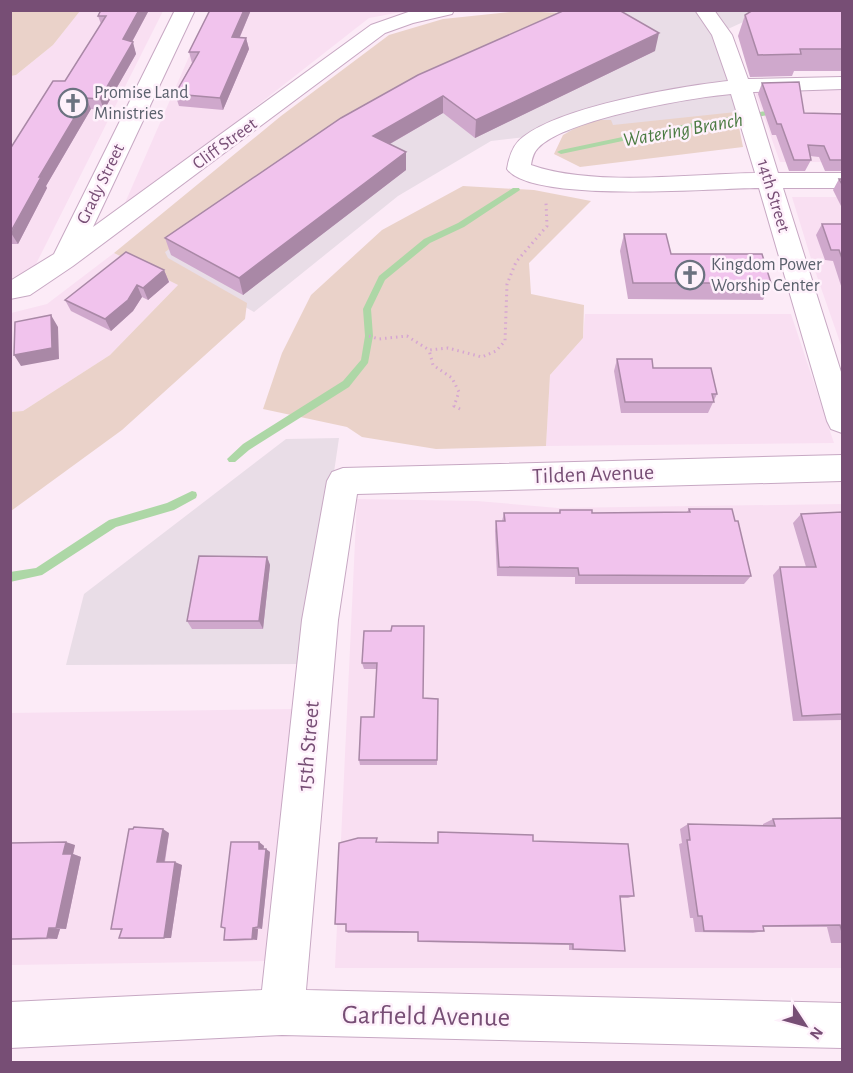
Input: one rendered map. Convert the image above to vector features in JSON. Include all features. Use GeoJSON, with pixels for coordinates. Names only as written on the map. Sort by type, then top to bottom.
{"type":"FeatureCollection","features":[{"type":"Feature","properties":{"kind":"street","name":"Grady Street"},"geometry":{"type":"LineString","coordinates":[[64,260],[185,10]]}},
{"type":"Feature","properties":{"kind":"street","name":"Cliff Street"},"geometry":{"type":"LineString","coordinates":[[10,290],[21,288],[64,260],[378,29],[407,18],[445,10]]}},
{"type":"Feature","properties":{"kind":"street","name":"14th Street"},"geometry":{"type":"LineString","coordinates":[[704,10],[722,35],[843,421]]}},
{"type":"Feature","properties":{"kind":"street"},"geometry":{"type":"LineString","coordinates":[[843,83],[746,106],[653,101],[568,123],[532,141],[520,156],[519,169],[539,178],[596,184],[768,179],[843,180]]}},
{"type":"Feature","properties":{"kind":"street","name":"Tilden Avenue"},"geometry":{"type":"LineString","coordinates":[[343,481],[843,468]]}},
{"type":"Feature","properties":{"kind":"street","name":"15th Street"},"geometry":{"type":"LineString","coordinates":[[282,1012],[320,620],[343,481]]}},
{"type":"Feature","properties":{"kind":"street","name":"Garfield Avenue"},"geometry":{"type":"LineString","coordinates":[[10,1025],[282,1012],[843,1026]]}},
{"type":"Feature","properties":{"kind":"path"},"geometry":{"type":"LineString","coordinates":[[369,336],[379,339],[407,336],[429,350],[448,348],[482,357],[496,351],[505,342],[508,318],[507,284],[516,262],[547,226],[548,179]]}},
{"type":"Feature","properties":{"kind":"path"},"geometry":{"type":"LineString","coordinates":[[429,350],[428,356],[438,370],[452,378],[459,392],[454,406],[460,409]]}},
{"type":"Feature","properties":{"kind":"shaded area"},"geometry":{"type":"Polygon","coordinates":[[[11,10],[80,11],[53,45],[16,75],[11,76],[11,10]]]}},
{"type":"Feature","properties":{"kind":"shaded area"},"geometry":{"type":"Polygon","coordinates":[[[80,11],[163,11],[31,274],[11,278],[10,76],[16,75],[53,45],[80,11]]]}},
{"type":"Feature","properties":{"kind":"shaded area"},"geometry":{"type":"Polygon","coordinates":[[[209,11],[407,11],[369,18],[121,212],[209,11]]]}},
{"type":"Feature","properties":{"kind":"shaded area"},"geometry":{"type":"Polygon","coordinates":[[[520,11],[584,14],[337,135],[165,252],[168,258],[247,303],[245,319],[122,430],[11,511],[11,412],[23,411],[110,355],[178,285],[114,253],[281,116],[389,35],[443,19],[520,11]]]}},
{"type":"Feature","properties":{"kind":"shaded area"},"geometry":{"type":"Polygon","coordinates":[[[587,11],[767,11],[717,34],[741,113],[491,141],[398,196],[254,312],[149,253],[587,11]]]}},
{"type":"Feature","properties":{"kind":"shaded area"},"geometry":{"type":"Polygon","coordinates":[[[752,84],[842,84],[842,162],[780,162],[752,84]]]}},
{"type":"Feature","properties":{"kind":"shaded area"},"geometry":{"type":"Polygon","coordinates":[[[736,112],[743,147],[580,167],[554,154],[563,135],[590,120],[611,120],[613,125],[736,112]]]}},
{"type":"Feature","properties":{"kind":"shaded area"},"geometry":{"type":"Polygon","coordinates":[[[463,186],[534,190],[591,201],[529,263],[531,294],[584,305],[583,338],[550,375],[546,446],[436,449],[362,437],[347,427],[263,409],[282,353],[311,295],[382,230],[463,186]]]}},
{"type":"Feature","properties":{"kind":"shaded area"},"geometry":{"type":"Polygon","coordinates":[[[792,197],[842,197],[842,348],[813,265],[792,197]]]}},
{"type":"Feature","properties":{"kind":"shaded area"},"geometry":{"type":"Polygon","coordinates":[[[114,253],[178,285],[110,355],[23,411],[11,412],[11,313],[47,304],[114,253]]]}},
{"type":"Feature","properties":{"kind":"shaded area"},"geometry":{"type":"Polygon","coordinates":[[[585,314],[791,314],[834,443],[546,446],[550,375],[583,338],[585,314]]]}},
{"type":"Feature","properties":{"kind":"shaded area"},"geometry":{"type":"Polygon","coordinates":[[[339,438],[306,664],[66,665],[84,594],[286,439],[339,438]]]}},
{"type":"Feature","properties":{"kind":"shaded area"},"geometry":{"type":"Polygon","coordinates":[[[357,499],[477,501],[558,508],[842,504],[842,968],[335,968],[357,499]]]}},
{"type":"Feature","properties":{"kind":"shaded area"},"geometry":{"type":"Polygon","coordinates":[[[295,709],[266,961],[11,965],[10,713],[295,709]]]}},
{"type":"Feature","properties":{"kind":"building"},"geometry":{"type":"Polygon","coordinates":[[[101,10],[139,10],[123,39],[133,42],[100,99],[86,98],[39,177],[41,177],[10,233],[10,149],[53,81],[65,81],[106,16],[98,16],[101,10]]]}},
{"type":"Feature","properties":{"kind":"building"},"geometry":{"type":"Polygon","coordinates":[[[210,10],[244,10],[232,37],[246,38],[220,98],[175,94],[199,52],[189,52],[210,10]]]}},
{"type":"Feature","properties":{"kind":"building"},"geometry":{"type":"Polygon","coordinates":[[[565,10],[619,10],[659,33],[476,120],[443,96],[373,136],[406,152],[239,278],[165,238],[341,118],[418,75],[565,10]]]}},
{"type":"Feature","properties":{"kind":"building"},"geometry":{"type":"Polygon","coordinates":[[[753,10],[843,10],[843,49],[800,49],[801,54],[758,55],[745,15],[753,10]]]}},
{"type":"Feature","properties":{"kind":"building"},"geometry":{"type":"Polygon","coordinates":[[[799,82],[804,113],[843,114],[843,160],[830,160],[824,146],[808,145],[811,160],[794,160],[781,124],[777,124],[762,83],[799,82]]]}},
{"type":"Feature","properties":{"kind":"building"},"geometry":{"type":"Polygon","coordinates":[[[822,224],[843,224],[843,261],[839,250],[831,250],[822,224]]]}},
{"type":"Feature","properties":{"kind":"building"},"geometry":{"type":"Polygon","coordinates":[[[624,234],[666,234],[671,254],[762,254],[771,283],[633,283],[624,234]]]}},
{"type":"Feature","properties":{"kind":"building"},"geometry":{"type":"Polygon","coordinates":[[[126,252],[164,270],[143,288],[137,285],[128,300],[105,319],[65,300],[126,252]]]}},
{"type":"Feature","properties":{"kind":"building"},"geometry":{"type":"Polygon","coordinates":[[[51,315],[52,348],[14,355],[15,322],[51,315]]]}},
{"type":"Feature","properties":{"kind":"building"},"geometry":{"type":"Polygon","coordinates":[[[617,359],[652,359],[653,368],[711,368],[717,394],[712,394],[714,402],[625,402],[617,359]]]}},
{"type":"Feature","properties":{"kind":"building"},"geometry":{"type":"Polygon","coordinates":[[[689,509],[732,509],[735,521],[738,521],[751,576],[579,575],[578,568],[499,567],[496,521],[505,521],[504,513],[560,513],[560,510],[592,510],[592,513],[690,512],[689,509]]]}},
{"type":"Feature","properties":{"kind":"building"},"geometry":{"type":"Polygon","coordinates":[[[843,512],[843,714],[802,716],[780,567],[816,567],[801,514],[843,512]]]}},
{"type":"Feature","properties":{"kind":"building"},"geometry":{"type":"Polygon","coordinates":[[[199,556],[267,557],[259,621],[187,621],[199,556]]]}},
{"type":"Feature","properties":{"kind":"building"},"geometry":{"type":"Polygon","coordinates":[[[392,626],[424,626],[423,698],[438,699],[437,760],[359,760],[361,717],[374,717],[377,663],[362,663],[364,631],[391,631],[392,626]]]}},
{"type":"Feature","properties":{"kind":"building"},"geometry":{"type":"Polygon","coordinates":[[[841,818],[843,824],[843,935],[840,925],[763,926],[764,931],[704,931],[702,916],[698,916],[687,840],[690,840],[688,824],[775,826],[773,819],[841,818]]]}},
{"type":"Feature","properties":{"kind":"building"},"geometry":{"type":"Polygon","coordinates":[[[134,827],[163,829],[157,862],[175,862],[164,938],[119,938],[122,929],[111,929],[129,829],[134,827]]]}},
{"type":"Feature","properties":{"kind":"building"},"geometry":{"type":"Polygon","coordinates":[[[438,832],[533,835],[533,841],[628,844],[634,896],[620,896],[625,951],[573,949],[573,944],[418,941],[418,932],[346,931],[346,924],[335,924],[339,843],[358,838],[377,838],[376,842],[438,843],[438,832]]]}},
{"type":"Feature","properties":{"kind":"building"},"geometry":{"type":"Polygon","coordinates":[[[66,842],[63,854],[72,854],[56,928],[49,928],[47,938],[10,939],[10,843],[66,842]]]}},
{"type":"Feature","properties":{"kind":"building"},"geometry":{"type":"Polygon","coordinates":[[[231,842],[259,842],[259,849],[266,849],[258,927],[253,928],[252,939],[224,940],[225,928],[221,927],[231,842]]]}},
{"type":"Feature","properties":{"kind":"waterway","name":"Watering Branch"},"geometry":{"type":"LineString","coordinates":[[561,152],[670,129],[778,111]]}},
{"type":"Feature","properties":{"kind":"waterway","name":"Watering Branch"},"geometry":{"type":"LineString","coordinates":[[232,459],[246,447],[346,384],[365,361],[369,336],[367,309],[382,278],[427,241],[461,225],[516,190]]}},
{"type":"Feature","properties":{"kind":"waterway","name":"Watering Branch"},"geometry":{"type":"LineString","coordinates":[[10,577],[38,572],[113,523],[170,507],[192,495]]}},
{"type":"Feature","properties":{"kind":"place","name":"Promise Land Ministries"},"geometry":{"type":"Point","coordinates":[73,103]}},
{"type":"Feature","properties":{"kind":"place","name":"Kingdom Power Worship Center"},"geometry":{"type":"Point","coordinates":[690,275]}}]}
